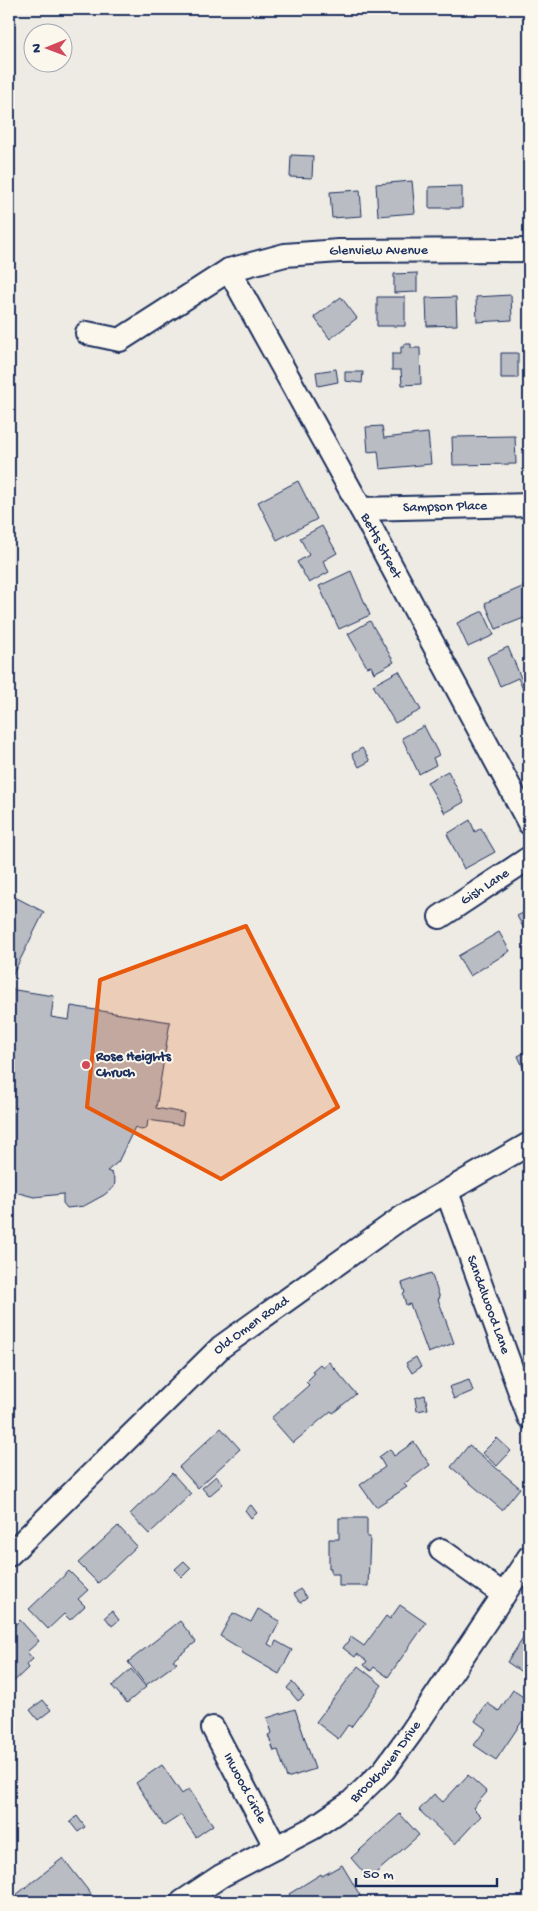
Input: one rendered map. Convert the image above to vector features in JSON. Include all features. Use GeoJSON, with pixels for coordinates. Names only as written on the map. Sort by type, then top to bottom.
{"type":"FeatureCollection","features":[{"type":"Feature","properties":{"kind":"street","name":"Glenview Avenue"},"geometry":{"type":"LineString","coordinates":[[87,333],[120,340],[229,270],[285,255],[339,251],[529,250]]}},
{"type":"Feature","properties":{"kind":"street","name":"Betts Street"},"geometry":{"type":"LineString","coordinates":[[229,270],[361,509],[529,823]]}},
{"type":"Feature","properties":{"kind":"street","name":"Sampson Place"},"geometry":{"type":"LineString","coordinates":[[361,509],[529,504]]}},
{"type":"Feature","properties":{"kind":"street","name":"Gish Lane"},"geometry":{"type":"LineString","coordinates":[[440,917],[529,858]]}},
{"type":"Feature","properties":{"kind":"street","name":"Old Omen Road"},"geometry":{"type":"LineString","coordinates":[[9,1555],[221,1347],[404,1216],[529,1144]]}},
{"type":"Feature","properties":{"kind":"street","name":"Sandalwood Lane"},"geometry":{"type":"LineString","coordinates":[[446,1192],[529,1417]]}},
{"type":"Feature","properties":{"kind":"street"},"geometry":{"type":"LineString","coordinates":[[441,1550],[504,1595]]}},
{"type":"Feature","properties":{"kind":"street","name":"Brookhaven Drive"},"geometry":{"type":"LineString","coordinates":[[182,1902],[222,1876],[313,1828],[351,1802],[384,1770],[529,1557]]}},
{"type":"Feature","properties":{"kind":"street","name":"Inwood Circle"},"geometry":{"type":"LineString","coordinates":[[213,1728],[276,1848]]}},
{"type":"Feature","properties":{"kind":"highlighted area"},"geometry":{"type":"Polygon","coordinates":[[[246,926],[338,1107],[221,1179],[87,1107],[100,980],[246,926]]]}},
{"type":"Feature","properties":{"kind":"building"},"geometry":{"type":"Polygon","coordinates":[[[291,155],[313,156],[312,178],[290,177],[291,155]]]}},
{"type":"Feature","properties":{"kind":"building"},"geometry":{"type":"Polygon","coordinates":[[[412,181],[415,213],[378,216],[376,184],[412,181]]]}},
{"type":"Feature","properties":{"kind":"building"},"geometry":{"type":"Polygon","coordinates":[[[462,186],[462,208],[429,208],[429,187],[462,186]]]}},
{"type":"Feature","properties":{"kind":"building"},"geometry":{"type":"Polygon","coordinates":[[[360,190],[362,216],[332,218],[330,192],[360,190]]]}},
{"type":"Feature","properties":{"kind":"building"},"geometry":{"type":"Polygon","coordinates":[[[417,273],[417,292],[394,293],[394,274],[417,273]]]}},
{"type":"Feature","properties":{"kind":"building"},"geometry":{"type":"Polygon","coordinates":[[[511,295],[512,320],[477,322],[476,297],[511,295]]]}},
{"type":"Feature","properties":{"kind":"building"},"geometry":{"type":"Polygon","coordinates":[[[341,297],[357,318],[330,339],[314,317],[341,297]]]}},
{"type":"Feature","properties":{"kind":"building"},"geometry":{"type":"Polygon","coordinates":[[[377,297],[405,297],[405,326],[377,326],[377,297]]]}},
{"type":"Feature","properties":{"kind":"building"},"geometry":{"type":"Polygon","coordinates":[[[456,297],[457,325],[427,326],[426,298],[456,297]]]}},
{"type":"Feature","properties":{"kind":"building"},"geometry":{"type":"Polygon","coordinates":[[[404,344],[411,344],[411,348],[420,348],[421,384],[402,385],[401,370],[392,370],[392,354],[401,354],[401,347],[404,347],[404,344]]]}},
{"type":"Feature","properties":{"kind":"building"},"geometry":{"type":"Polygon","coordinates":[[[501,353],[518,353],[518,378],[501,378],[501,353]]]}},
{"type":"Feature","properties":{"kind":"building"},"geometry":{"type":"Polygon","coordinates":[[[336,369],[338,382],[318,386],[316,372],[336,369]]]}},
{"type":"Feature","properties":{"kind":"building"},"geometry":{"type":"Polygon","coordinates":[[[345,372],[363,372],[362,383],[345,381],[345,372]]]}},
{"type":"Feature","properties":{"kind":"building"},"geometry":{"type":"Polygon","coordinates":[[[382,426],[384,438],[428,433],[431,464],[380,469],[378,451],[368,452],[366,427],[382,426]]]}},
{"type":"Feature","properties":{"kind":"building"},"geometry":{"type":"Polygon","coordinates":[[[515,436],[516,464],[453,465],[452,437],[515,436]]]}},
{"type":"Feature","properties":{"kind":"building"},"geometry":{"type":"Polygon","coordinates":[[[298,481],[317,519],[277,540],[258,502],[298,481]]]}},
{"type":"Feature","properties":{"kind":"building"},"geometry":{"type":"Polygon","coordinates":[[[322,526],[337,553],[323,561],[329,572],[309,583],[297,562],[309,555],[300,538],[322,526]]]}},
{"type":"Feature","properties":{"kind":"building"},"geometry":{"type":"Polygon","coordinates":[[[351,571],[370,615],[339,629],[319,586],[351,571]]]}},
{"type":"Feature","properties":{"kind":"building"},"geometry":{"type":"Polygon","coordinates":[[[529,584],[529,616],[496,629],[485,603],[529,584]]]}},
{"type":"Feature","properties":{"kind":"building"},"geometry":{"type":"Polygon","coordinates":[[[483,611],[494,635],[468,647],[457,623],[483,611]]]}},
{"type":"Feature","properties":{"kind":"building"},"geometry":{"type":"Polygon","coordinates":[[[370,621],[394,662],[374,673],[371,666],[367,667],[348,634],[370,621]]]}},
{"type":"Feature","properties":{"kind":"building"},"geometry":{"type":"Polygon","coordinates":[[[508,647],[521,678],[529,674],[528,700],[518,678],[500,686],[487,657],[508,647]]]}},
{"type":"Feature","properties":{"kind":"building"},"geometry":{"type":"Polygon","coordinates":[[[399,671],[421,710],[395,723],[373,685],[399,671]]]}},
{"type":"Feature","properties":{"kind":"building"},"geometry":{"type":"Polygon","coordinates":[[[424,726],[439,755],[433,758],[436,765],[419,774],[402,738],[424,726]]]}},
{"type":"Feature","properties":{"kind":"building"},"geometry":{"type":"Polygon","coordinates":[[[362,748],[370,761],[359,767],[352,754],[362,748]]]}},
{"type":"Feature","properties":{"kind":"building"},"geometry":{"type":"Polygon","coordinates":[[[448,771],[464,802],[445,813],[427,782],[448,771]]]}},
{"type":"Feature","properties":{"kind":"building"},"geometry":{"type":"Polygon","coordinates":[[[470,820],[475,832],[481,828],[495,852],[464,869],[447,834],[470,820]]]}},
{"type":"Feature","properties":{"kind":"building"},"geometry":{"type":"Polygon","coordinates":[[[9,894],[44,912],[9,982],[9,894]]]}},
{"type":"Feature","properties":{"kind":"building"},"geometry":{"type":"Polygon","coordinates":[[[529,910],[529,938],[517,916],[529,910]]]}},
{"type":"Feature","properties":{"kind":"building"},"geometry":{"type":"Polygon","coordinates":[[[499,932],[510,951],[470,976],[458,956],[499,932]]]}},
{"type":"Feature","properties":{"kind":"building","name":"Rose Heights Chruch"},"geometry":{"type":"Polygon","coordinates":[[[9,986],[15,990],[54,996],[51,1017],[69,1020],[71,1006],[170,1022],[156,1108],[184,1113],[182,1125],[148,1120],[145,1129],[141,1130],[135,1127],[118,1162],[107,1171],[112,1173],[115,1181],[114,1187],[84,1206],[67,1208],[63,1203],[63,1194],[34,1197],[11,1191],[9,1193],[9,986]]]}},
{"type":"Feature","properties":{"kind":"building"},"geometry":{"type":"Polygon","coordinates":[[[529,1050],[529,1077],[528,1078],[518,1056],[529,1050]]]}},
{"type":"Feature","properties":{"kind":"building"},"geometry":{"type":"Polygon","coordinates":[[[431,1273],[454,1343],[428,1353],[410,1304],[406,1305],[402,1283],[431,1273]]]}},
{"type":"Feature","properties":{"kind":"building"},"geometry":{"type":"Polygon","coordinates":[[[416,1357],[421,1367],[412,1373],[406,1363],[416,1357]]]}},
{"type":"Feature","properties":{"kind":"building"},"geometry":{"type":"Polygon","coordinates":[[[329,1362],[356,1394],[333,1413],[331,1411],[293,1443],[271,1418],[309,1385],[306,1382],[314,1374],[312,1371],[320,1364],[323,1367],[329,1362]]]}},
{"type":"Feature","properties":{"kind":"building"},"geometry":{"type":"Polygon","coordinates":[[[469,1380],[473,1391],[454,1399],[449,1387],[469,1380]]]}},
{"type":"Feature","properties":{"kind":"building"},"geometry":{"type":"Polygon","coordinates":[[[425,1395],[428,1409],[417,1411],[415,1398],[425,1395]]]}},
{"type":"Feature","properties":{"kind":"building"},"geometry":{"type":"Polygon","coordinates":[[[221,1428],[240,1449],[198,1488],[179,1467],[221,1428]]]}},
{"type":"Feature","properties":{"kind":"building"},"geometry":{"type":"Polygon","coordinates":[[[497,1438],[511,1451],[497,1466],[482,1453],[497,1438]]]}},
{"type":"Feature","properties":{"kind":"building"},"geometry":{"type":"Polygon","coordinates":[[[414,1442],[430,1465],[404,1484],[407,1487],[376,1507],[360,1485],[385,1467],[379,1457],[390,1449],[394,1456],[414,1442]]]}},
{"type":"Feature","properties":{"kind":"building"},"geometry":{"type":"Polygon","coordinates":[[[469,1445],[520,1488],[502,1510],[451,1467],[469,1445]]]}},
{"type":"Feature","properties":{"kind":"building"},"geometry":{"type":"Polygon","coordinates":[[[172,1473],[191,1494],[149,1534],[130,1514],[172,1473]]]}},
{"type":"Feature","properties":{"kind":"building"},"geometry":{"type":"Polygon","coordinates":[[[216,1476],[223,1484],[209,1496],[202,1488],[216,1476]]]}},
{"type":"Feature","properties":{"kind":"building"},"geometry":{"type":"Polygon","coordinates":[[[251,1505],[257,1513],[251,1518],[245,1510],[251,1505]]]}},
{"type":"Feature","properties":{"kind":"building"},"geometry":{"type":"Polygon","coordinates":[[[339,1518],[367,1518],[367,1537],[370,1537],[368,1586],[339,1586],[339,1574],[331,1574],[331,1568],[329,1568],[329,1539],[339,1539],[339,1518]]]}},
{"type":"Feature","properties":{"kind":"building"},"geometry":{"type":"Polygon","coordinates":[[[118,1526],[137,1546],[98,1583],[78,1563],[118,1526]]]}},
{"type":"Feature","properties":{"kind":"building"},"geometry":{"type":"Polygon","coordinates":[[[184,1561],[191,1568],[182,1577],[175,1569],[184,1561]]]}},
{"type":"Feature","properties":{"kind":"building"},"geometry":{"type":"Polygon","coordinates":[[[69,1571],[88,1590],[78,1599],[85,1606],[70,1620],[64,1614],[48,1629],[29,1609],[69,1571]]]}},
{"type":"Feature","properties":{"kind":"building"},"geometry":{"type":"Polygon","coordinates":[[[300,1589],[307,1598],[300,1603],[294,1594],[300,1589]]]}},
{"type":"Feature","properties":{"kind":"building"},"geometry":{"type":"Polygon","coordinates":[[[400,1605],[426,1623],[388,1677],[374,1667],[371,1671],[364,1665],[367,1661],[357,1654],[355,1657],[343,1648],[351,1637],[364,1646],[386,1616],[390,1619],[400,1605]]]}},
{"type":"Feature","properties":{"kind":"building"},"geometry":{"type":"Polygon","coordinates":[[[258,1609],[280,1621],[268,1644],[273,1647],[276,1641],[292,1650],[279,1674],[241,1652],[243,1650],[220,1636],[233,1613],[251,1622],[258,1609]]]}},
{"type":"Feature","properties":{"kind":"building"},"geometry":{"type":"Polygon","coordinates":[[[112,1611],[119,1620],[112,1626],[105,1617],[112,1611]]]}},
{"type":"Feature","properties":{"kind":"building"},"geometry":{"type":"Polygon","coordinates":[[[20,1620],[39,1641],[27,1652],[33,1659],[26,1665],[28,1668],[9,1686],[9,1631],[20,1620]]]}},
{"type":"Feature","properties":{"kind":"building"},"geometry":{"type":"Polygon","coordinates":[[[180,1621],[196,1642],[173,1660],[177,1663],[146,1685],[128,1662],[180,1621]]]}},
{"type":"Feature","properties":{"kind":"building"},"geometry":{"type":"Polygon","coordinates":[[[529,1630],[529,1677],[507,1662],[529,1630]]]}},
{"type":"Feature","properties":{"kind":"building"},"geometry":{"type":"Polygon","coordinates":[[[358,1666],[382,1685],[351,1727],[348,1725],[338,1739],[316,1722],[358,1666]]]}},
{"type":"Feature","properties":{"kind":"building"},"geometry":{"type":"Polygon","coordinates":[[[131,1669],[146,1687],[127,1703],[112,1686],[131,1669]]]}},
{"type":"Feature","properties":{"kind":"building"},"geometry":{"type":"Polygon","coordinates":[[[292,1682],[304,1696],[298,1701],[287,1688],[292,1682]]]}},
{"type":"Feature","properties":{"kind":"building"},"geometry":{"type":"Polygon","coordinates":[[[513,1690],[529,1701],[529,1711],[496,1760],[474,1745],[486,1729],[475,1721],[487,1703],[499,1711],[513,1690]]]}},
{"type":"Feature","properties":{"kind":"building"},"geometry":{"type":"Polygon","coordinates":[[[43,1700],[51,1710],[38,1720],[30,1710],[43,1700]]]}},
{"type":"Feature","properties":{"kind":"building"},"geometry":{"type":"Polygon","coordinates":[[[295,1709],[315,1769],[287,1778],[278,1750],[274,1751],[268,1735],[272,1733],[267,1718],[295,1709]]]}},
{"type":"Feature","properties":{"kind":"building"},"geometry":{"type":"Polygon","coordinates":[[[162,1765],[182,1794],[189,1789],[213,1825],[196,1837],[181,1815],[164,1826],[136,1783],[162,1765]]]}},
{"type":"Feature","properties":{"kind":"building"},"geometry":{"type":"Polygon","coordinates":[[[468,1775],[487,1792],[473,1808],[481,1816],[455,1844],[419,1810],[434,1794],[443,1802],[468,1775]]]}},
{"type":"Feature","properties":{"kind":"building"},"geometry":{"type":"Polygon","coordinates":[[[400,1814],[419,1835],[369,1879],[351,1858],[400,1814]]]}},
{"type":"Feature","properties":{"kind":"building"},"geometry":{"type":"Polygon","coordinates":[[[77,1816],[85,1827],[78,1832],[70,1822],[77,1816]]]}},
{"type":"Feature","properties":{"kind":"building"},"geometry":{"type":"Polygon","coordinates":[[[63,1858],[97,1902],[57,1902],[53,1897],[46,1902],[21,1902],[16,1895],[63,1858]]]}},
{"type":"Feature","properties":{"kind":"building"},"geometry":{"type":"Polygon","coordinates":[[[342,1865],[364,1902],[345,1902],[342,1897],[333,1902],[294,1902],[289,1894],[321,1874],[322,1876],[342,1865]]]}},
{"type":"Feature","properties":{"kind":"place","name":"Rose Heights Chruch"},"geometry":{"type":"Point","coordinates":[86,1065]}}]}
